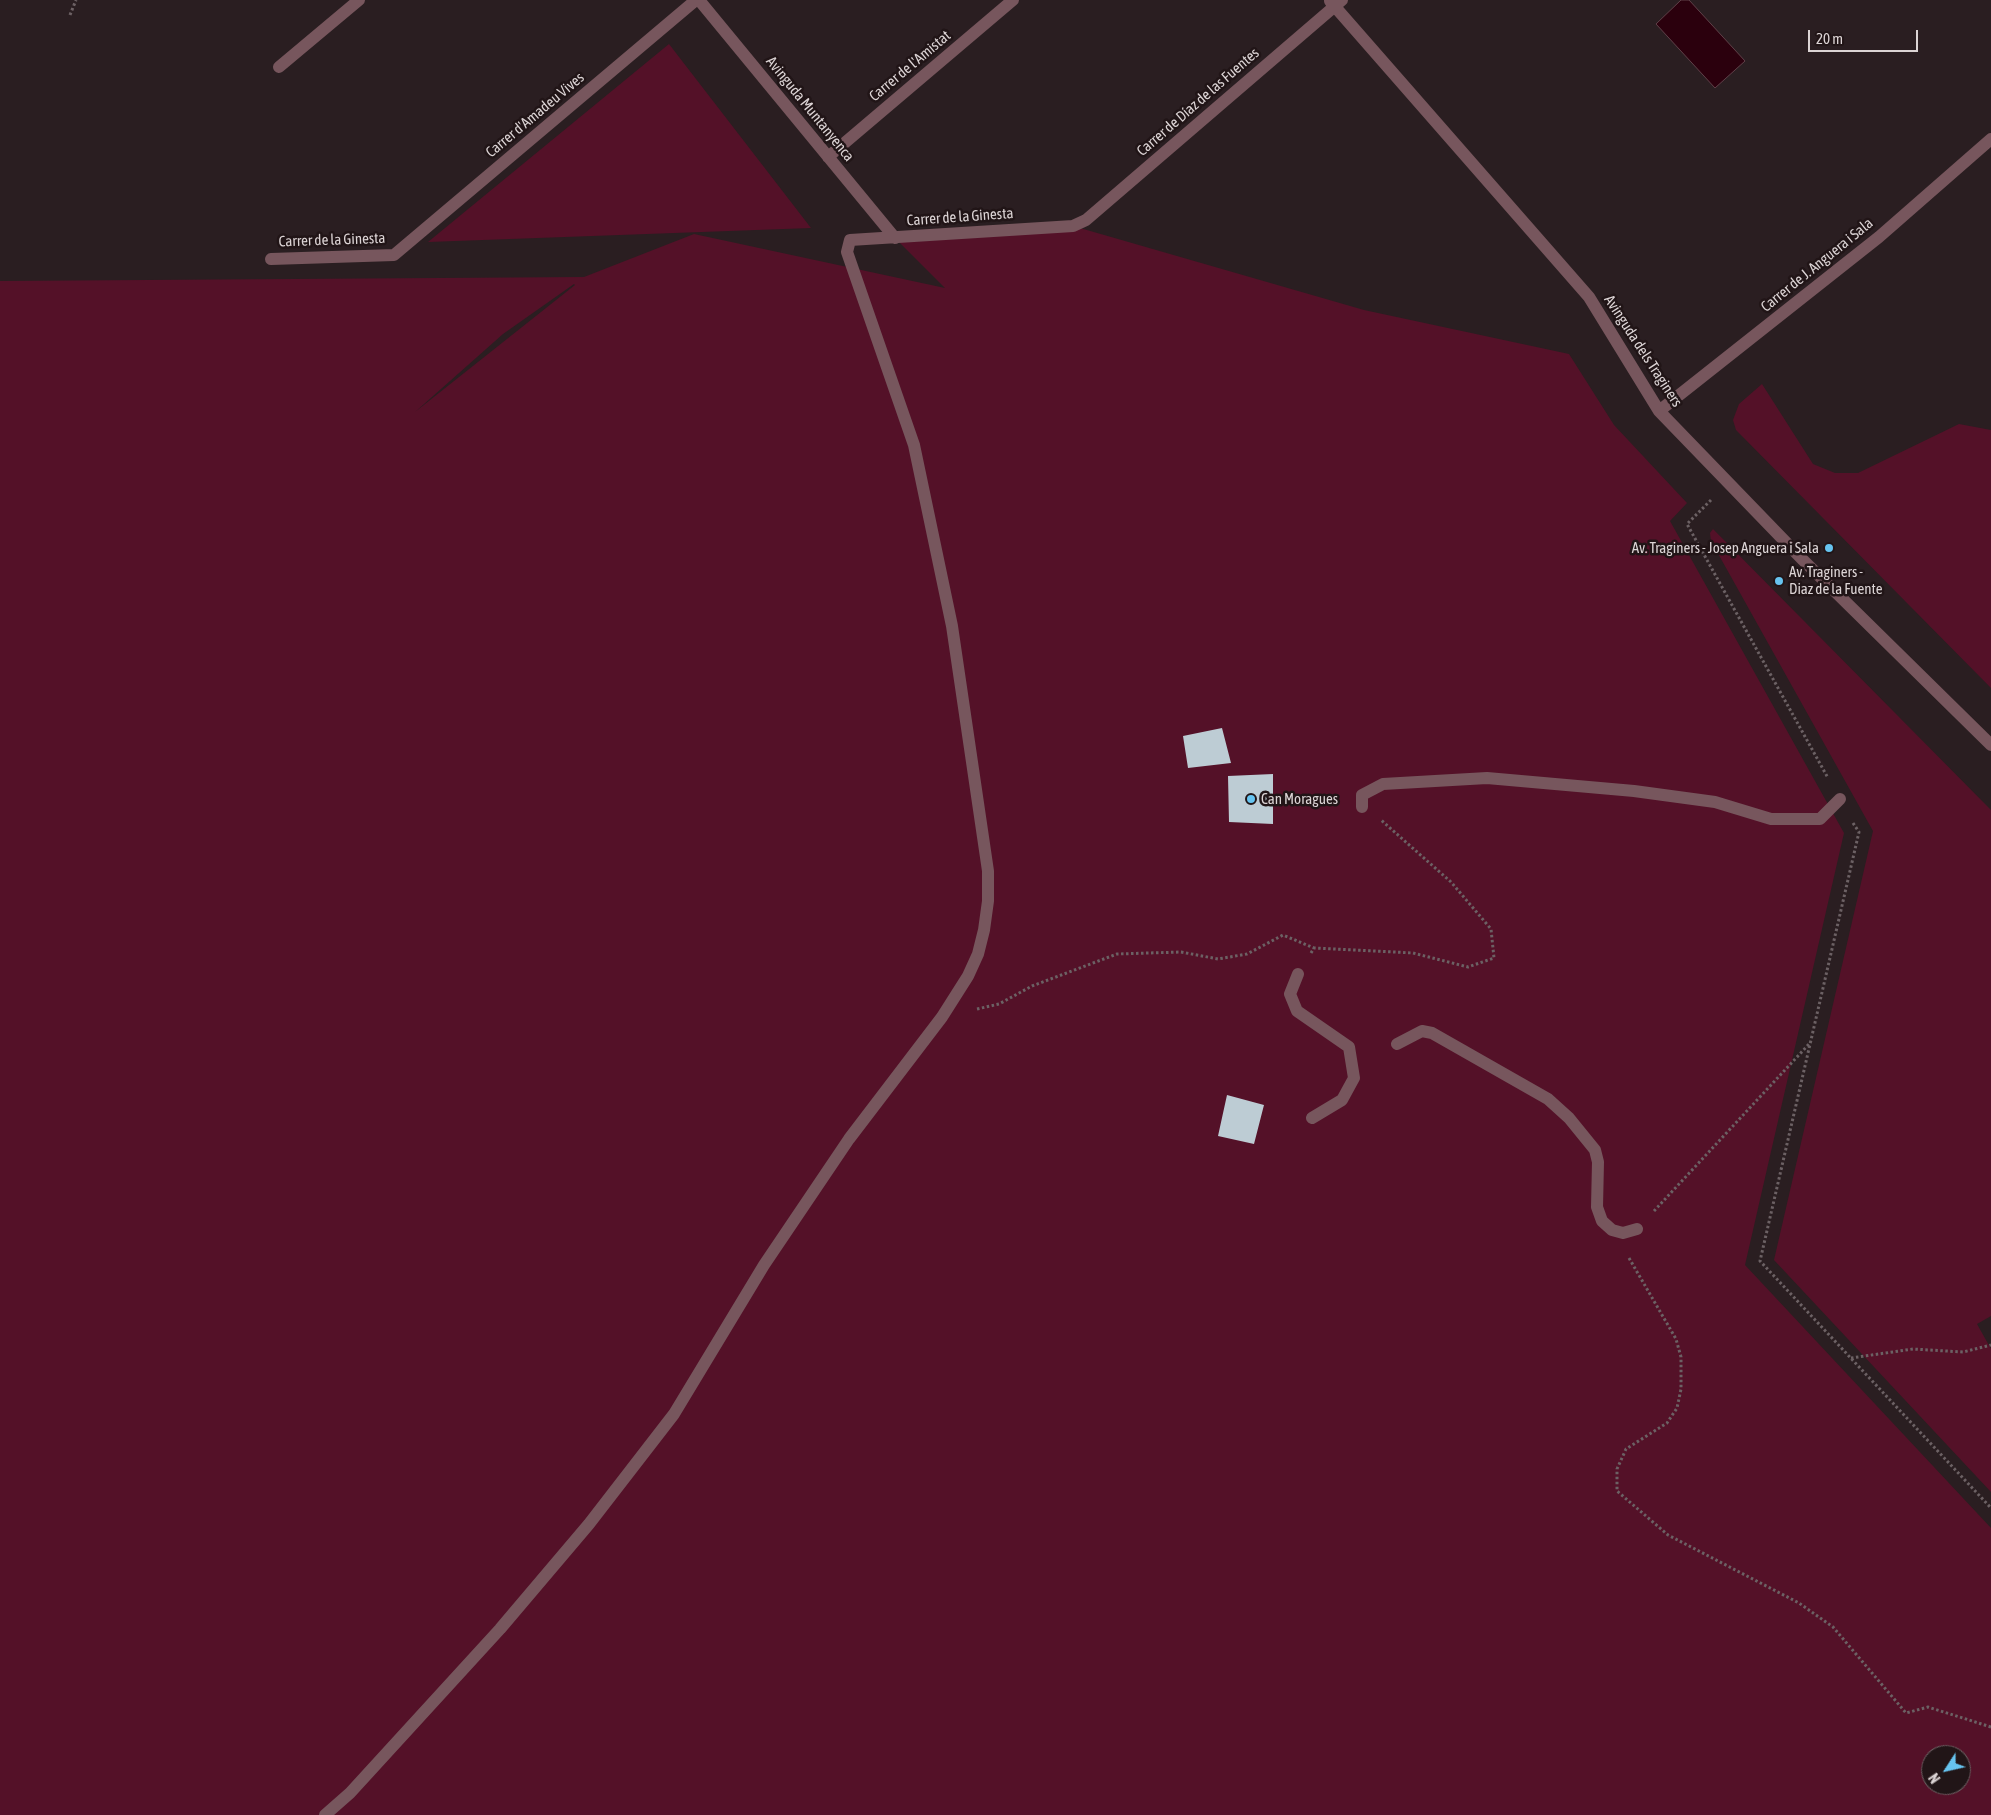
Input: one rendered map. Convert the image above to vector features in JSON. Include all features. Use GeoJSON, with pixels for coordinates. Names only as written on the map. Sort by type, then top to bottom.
{"type":"FeatureCollection","features":[{"type":"Feature","properties":{"kind":"street"},"geometry":{"type":"LineString","coordinates":[[279,67],[359,0]]}},
{"type":"Feature","properties":{"kind":"street","name":"Avinguda Muntanyenca"},"geometry":{"type":"LineString","coordinates":[[698,0],[895,238]]}},
{"type":"Feature","properties":{"kind":"street","name":"Carrer d'Amadeu Vives"},"geometry":{"type":"LineString","coordinates":[[394,255],[698,0]]}},
{"type":"Feature","properties":{"kind":"street","name":"Carrer de l'Amistat"},"geometry":{"type":"LineString","coordinates":[[828,157],[1013,0]]}},
{"type":"Feature","properties":{"kind":"street","name":"Carrer de Díaz de las Fuentes"},"geometry":{"type":"LineString","coordinates":[[1073,226],[1086,220],[1335,2]]}},
{"type":"Feature","properties":{"kind":"street","name":"Avinguda dels Traginers"},"geometry":{"type":"LineString","coordinates":[[1335,2],[1589,297],[1659,410],[1727,484],[1991,744]]}},
{"type":"Feature","properties":{"kind":"street","name":"Carrer de J. Anguera i Sala"},"geometry":{"type":"LineString","coordinates":[[1659,410],[1879,237],[1991,139]]}},
{"type":"Feature","properties":{"kind":"street","name":"Carrer de la Ginesta"},"geometry":{"type":"LineString","coordinates":[[942,1017],[964,983],[978,954],[988,901],[988,871],[952,626],[914,445],[847,252],[850,240],[1073,226]]}},
{"type":"Feature","properties":{"kind":"street","name":"Carrer de la Ginesta"},"geometry":{"type":"LineString","coordinates":[[271,259],[394,255]]}},
{"type":"Feature","properties":{"kind":"street"},"geometry":{"type":"LineString","coordinates":[[1362,807],[1362,795],[1382,784],[1488,778],[1634,791],[1715,802],[1771,819],[1820,819],[1840,799]]}},
{"type":"Feature","properties":{"kind":"street"},"geometry":{"type":"LineString","coordinates":[[1298,974],[1290,994],[1297,1011],[1349,1047],[1354,1078],[1342,1100],[1312,1118]]}},
{"type":"Feature","properties":{"kind":"street"},"geometry":{"type":"LineString","coordinates":[[325,1815],[350,1793],[500,1629],[589,1524],[674,1414],[764,1265],[849,1139],[942,1017]]}},
{"type":"Feature","properties":{"kind":"street"},"geometry":{"type":"LineString","coordinates":[[1397,1044],[1422,1031],[1432,1033],[1548,1099],[1569,1118],[1595,1150],[1598,1162],[1597,1208],[1602,1220],[1612,1230],[1624,1233],[1637,1229]]}},
{"type":"Feature","properties":{"kind":"path"},"geometry":{"type":"LineString","coordinates":[[70,15],[76,0]]}},
{"type":"Feature","properties":{"kind":"path"},"geometry":{"type":"LineString","coordinates":[[1727,484],[1687,524],[1859,832],[1760,1261],[1991,1508]]}},
{"type":"Feature","properties":{"kind":"path"},"geometry":{"type":"LineString","coordinates":[[942,1017],[1000,1004],[1032,986],[1117,954],[1181,952],[1218,959],[1247,954],[1283,935],[1314,948],[1413,953],[1468,967],[1494,958],[1491,929],[1451,882],[1390,826],[1362,807]]}},
{"type":"Feature","properties":{"kind":"path"},"geometry":{"type":"LineString","coordinates":[[1298,974],[1314,948]]}},
{"type":"Feature","properties":{"kind":"path"},"geometry":{"type":"LineString","coordinates":[[1637,1229],[1811,1042]]}},
{"type":"Feature","properties":{"kind":"path"},"geometry":{"type":"LineString","coordinates":[[1624,1233],[1630,1262],[1676,1339],[1681,1357],[1681,1389],[1677,1408],[1667,1423],[1626,1449],[1617,1469],[1617,1491],[1668,1534],[1799,1603],[1834,1627],[1906,1713],[1928,1707],[1991,1727]]}},
{"type":"Feature","properties":{"kind":"path"},"geometry":{"type":"LineString","coordinates":[[1851,1358],[1912,1349],[1963,1352],[1991,1346]]}},
{"type":"Feature","properties":{"kind":"shaded area"},"geometry":{"type":"Polygon","coordinates":[[[1681,0],[1689,0],[1745,61],[1715,88],[1656,24],[1681,0]]]}},
{"type":"Feature","properties":{"kind":"shaded area"},"geometry":{"type":"Polygon","coordinates":[[[669,44],[811,228],[428,242],[669,44]]]}},
{"type":"Feature","properties":{"kind":"shaded area"},"geometry":{"type":"Polygon","coordinates":[[[1073,226],[1364,310],[1569,354],[1614,425],[1687,503],[1670,521],[1844,833],[1745,1265],[1991,1528],[1991,1815],[0,1815],[0,281],[584,277],[694,234],[945,288],[895,238],[1073,226]],[[575,285],[503,334],[415,412],[575,285]]]}},
{"type":"Feature","properties":{"kind":"shaded area"},"geometry":{"type":"Polygon","coordinates":[[[1762,384],[1813,464],[1835,473],[1858,473],[1959,424],[1991,430],[1991,688],[1736,430],[1733,420],[1739,404],[1762,384]]]}},
{"type":"Feature","properties":{"kind":"shaded area"},"geometry":{"type":"Polygon","coordinates":[[[1713,529],[1991,810],[1991,1316],[1977,1324],[1991,1349],[1991,1492],[1774,1260],[1873,831],[1711,541],[1710,533],[1713,529]]]}},
{"type":"Feature","properties":{"kind":"building"},"geometry":{"type":"Polygon","coordinates":[[[1222,728],[1231,763],[1188,768],[1183,736],[1222,728]]]}},
{"type":"Feature","properties":{"kind":"building","name":"Can Moragues"},"geometry":{"type":"Polygon","coordinates":[[[1273,774],[1273,824],[1229,822],[1228,776],[1273,774]]]}},
{"type":"Feature","properties":{"kind":"building"},"geometry":{"type":"Polygon","coordinates":[[[1227,1095],[1264,1105],[1254,1144],[1218,1136],[1227,1095]]]}},
{"type":"Feature","properties":{"kind":"place","name":"Av. Traginers - Josep Anguera i Sala"},"geometry":{"type":"Point","coordinates":[1829,548]}},
{"type":"Feature","properties":{"kind":"place","name":"Av. Traginers - Diaz de la Fuente"},"geometry":{"type":"Point","coordinates":[1779,581]}},
{"type":"Feature","properties":{"kind":"place","name":"Can Moragues"},"geometry":{"type":"Point","coordinates":[1251,799]}}]}
